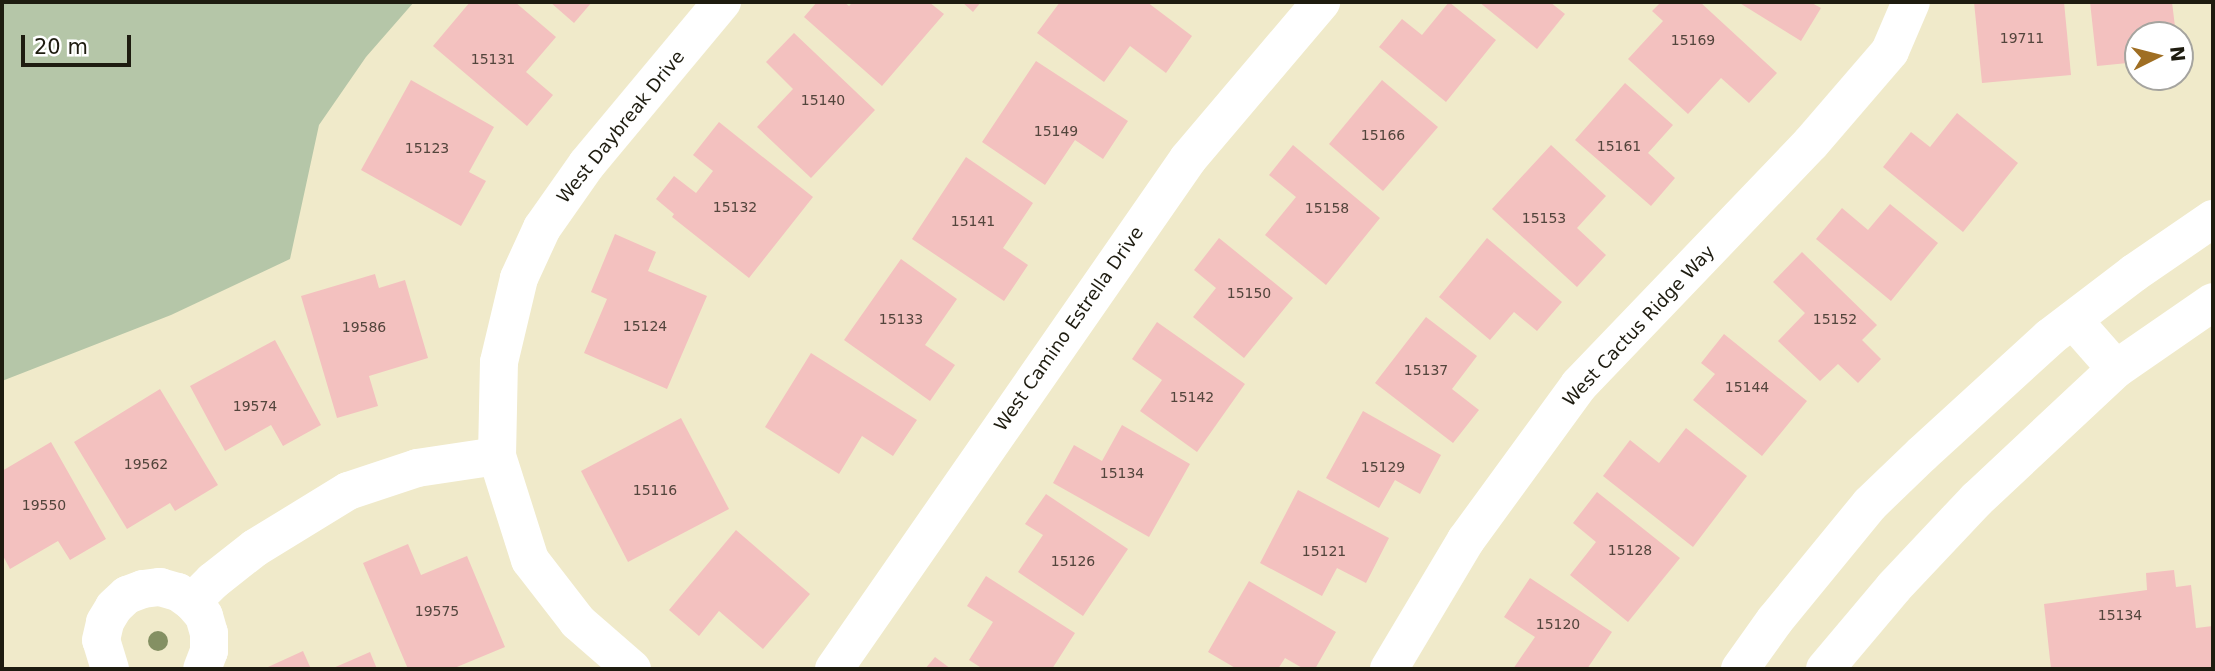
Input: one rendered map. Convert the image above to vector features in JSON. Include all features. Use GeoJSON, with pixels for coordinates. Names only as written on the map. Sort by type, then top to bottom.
{"type":"FeatureCollection","features":[{"type":"Feature","properties":{"kind":"street","name":"West Daybreak Drive"},"geometry":{"type":"LineString","coordinates":[[632,669],[578,622],[530,560],[497,456],[499,362],[519,278],[542,228],[587,164],[722,2]]}},
{"type":"Feature","properties":{"kind":"street","name":"West Camino Estrella Drive"},"geometry":{"type":"LineString","coordinates":[[834,669],[1188,159],[1321,2]]}},
{"type":"Feature","properties":{"kind":"street","name":"West Cactus Ridge Way"},"geometry":{"type":"LineString","coordinates":[[1389,669],[1466,540],[1578,385],[1811,143],[1890,51],[1910,2]]}},
{"type":"Feature","properties":{"kind":"street"},"geometry":{"type":"LineString","coordinates":[[1740,669],[1775,620],[1870,504],[2050,337],[2213,219]]}},
{"type":"Feature","properties":{"kind":"street"},"geometry":{"type":"LineString","coordinates":[[1825,669],[1894,587],[1976,500],[2116,369],[2213,302]]}},
{"type":"Feature","properties":{"kind":"street"},"geometry":{"type":"LineString","coordinates":[[2073,320],[2116,369]]}},
{"type":"Feature","properties":{"kind":"street"},"geometry":{"type":"LineString","coordinates":[[192,602],[213,581],[256,548],[348,491],[417,468],[497,456]]}},
{"type":"Feature","properties":{"kind":"street"},"geometry":{"type":"LineString","coordinates":[[110,669],[102,640],[105,622],[114,607],[127,595],[160,587],[178,592],[192,602],[204,616],[209,633],[209,651],[202,669]]}},
{"type":"Feature","properties":{"kind":"green space"},"geometry":{"type":"Polygon","coordinates":[[[2,2],[414,2],[366,57],[319,125],[290,259],[171,315],[2,381],[2,2]]]}},
{"type":"Feature","properties":{"kind":"building"},"geometry":{"type":"Polygon","coordinates":[[[470,2],[515,2],[556,37],[526,72],[553,95],[527,126],[433,46],[470,2]]]}},
{"type":"Feature","properties":{"kind":"building"},"geometry":{"type":"Polygon","coordinates":[[[550,2],[592,2],[574,23],[550,2]]]}},
{"type":"Feature","properties":{"kind":"building"},"geometry":{"type":"Polygon","coordinates":[[[817,2],[844,2],[849,6],[853,2],[929,2],[944,14],[882,86],[804,17],[817,2]]]}},
{"type":"Feature","properties":{"kind":"building"},"geometry":{"type":"Polygon","coordinates":[[[962,2],[981,2],[973,12],[962,2]]]}},
{"type":"Feature","properties":{"kind":"building"},"geometry":{"type":"Polygon","coordinates":[[[1060,2],[1147,2],[1192,36],[1166,73],[1130,46],[1104,82],[1037,33],[1060,2]]]}},
{"type":"Feature","properties":{"kind":"building"},"geometry":{"type":"Polygon","coordinates":[[[1449,2],[1496,40],[1446,102],[1379,47],[1402,19],[1422,35],[1449,2]]]}},
{"type":"Feature","properties":{"kind":"building"},"geometry":{"type":"Polygon","coordinates":[[[1479,2],[1550,2],[1565,14],[1537,49],[1479,2]]]}},
{"type":"Feature","properties":{"kind":"building"},"geometry":{"type":"Polygon","coordinates":[[[1661,2],[1700,2],[1777,73],[1749,103],[1721,78],[1688,114],[1628,59],[1663,21],[1652,11],[1661,2]]]}},
{"type":"Feature","properties":{"kind":"building"},"geometry":{"type":"Polygon","coordinates":[[[1738,2],[1810,2],[1821,8],[1801,41],[1738,2]]]}},
{"type":"Feature","properties":{"kind":"building"},"geometry":{"type":"Polygon","coordinates":[[[1974,2],[2064,2],[2071,75],[1982,83],[1974,2]]]}},
{"type":"Feature","properties":{"kind":"building"},"geometry":{"type":"Polygon","coordinates":[[[2090,2],[2172,2],[2174,21],[2124,21],[2124,63],[2097,66],[2090,2]]]}},
{"type":"Feature","properties":{"kind":"building"},"geometry":{"type":"Polygon","coordinates":[[[794,33],[875,110],[811,178],[757,127],[793,89],[766,62],[794,33]]]}},
{"type":"Feature","properties":{"kind":"building"},"geometry":{"type":"Polygon","coordinates":[[[1036,61],[1128,121],[1103,159],[1075,140],[1045,185],[982,142],[1036,61]]]}},
{"type":"Feature","properties":{"kind":"building"},"geometry":{"type":"Polygon","coordinates":[[[411,80],[494,127],[469,172],[486,181],[461,226],[361,170],[411,80]]]}},
{"type":"Feature","properties":{"kind":"building"},"geometry":{"type":"Polygon","coordinates":[[[1382,80],[1438,127],[1383,191],[1329,144],[1382,80]]]}},
{"type":"Feature","properties":{"kind":"building"},"geometry":{"type":"Polygon","coordinates":[[[1625,83],[1673,125],[1648,153],[1675,178],[1651,206],[1575,140],[1625,83]]]}},
{"type":"Feature","properties":{"kind":"building"},"geometry":{"type":"Polygon","coordinates":[[[1957,113],[2018,163],[1963,232],[1883,167],[1911,132],[1930,147],[1957,113]]]}},
{"type":"Feature","properties":{"kind":"building"},"geometry":{"type":"Polygon","coordinates":[[[719,122],[813,197],[749,278],[672,217],[674,214],[656,199],[674,176],[696,193],[713,171],[693,155],[719,122]]]}},
{"type":"Feature","properties":{"kind":"building"},"geometry":{"type":"Polygon","coordinates":[[[1293,145],[1380,218],[1326,285],[1265,235],[1296,197],[1269,175],[1293,145]]]}},
{"type":"Feature","properties":{"kind":"building"},"geometry":{"type":"Polygon","coordinates":[[[1551,145],[1606,196],[1577,228],[1606,255],[1577,287],[1492,209],[1551,145]]]}},
{"type":"Feature","properties":{"kind":"building"},"geometry":{"type":"Polygon","coordinates":[[[966,157],[1033,203],[1003,248],[1028,265],[1004,301],[912,239],[966,157]]]}},
{"type":"Feature","properties":{"kind":"building"},"geometry":{"type":"Polygon","coordinates":[[[1890,204],[1938,243],[1891,301],[1816,239],[1842,208],[1868,230],[1890,204]]]}},
{"type":"Feature","properties":{"kind":"building"},"geometry":{"type":"Polygon","coordinates":[[[615,234],[656,252],[648,271],[707,296],[667,389],[584,353],[607,299],[591,292],[615,234]]]}},
{"type":"Feature","properties":{"kind":"building"},"geometry":{"type":"Polygon","coordinates":[[[1219,238],[1293,298],[1244,358],[1193,317],[1216,288],[1194,270],[1219,238]]]}},
{"type":"Feature","properties":{"kind":"building"},"geometry":{"type":"Polygon","coordinates":[[[1487,238],[1562,302],[1537,331],[1514,312],[1490,340],[1439,297],[1487,238]]]}},
{"type":"Feature","properties":{"kind":"building"},"geometry":{"type":"Polygon","coordinates":[[[1802,252],[1877,325],[1862,340],[1881,359],[1858,383],[1838,364],[1820,381],[1778,341],[1805,313],[1773,282],[1802,252]]]}},
{"type":"Feature","properties":{"kind":"building"},"geometry":{"type":"Polygon","coordinates":[[[901,259],[957,299],[925,345],[955,365],[930,401],[844,340],[901,259]]]}},
{"type":"Feature","properties":{"kind":"building"},"geometry":{"type":"Polygon","coordinates":[[[375,274],[379,288],[405,280],[428,358],[369,376],[378,406],[337,418],[301,296],[375,274]]]}},
{"type":"Feature","properties":{"kind":"building"},"geometry":{"type":"Polygon","coordinates":[[[1426,317],[1477,356],[1452,389],[1479,410],[1453,443],[1375,383],[1426,317]]]}},
{"type":"Feature","properties":{"kind":"building"},"geometry":{"type":"Polygon","coordinates":[[[1157,322],[1245,384],[1197,452],[1140,411],[1162,380],[1132,359],[1157,322]]]}},
{"type":"Feature","properties":{"kind":"building"},"geometry":{"type":"Polygon","coordinates":[[[1724,334],[1807,401],[1762,456],[1693,400],[1715,374],[1701,363],[1724,334]]]}},
{"type":"Feature","properties":{"kind":"building"},"geometry":{"type":"Polygon","coordinates":[[[275,340],[321,425],[283,446],[271,425],[225,451],[190,386],[275,340]]]}},
{"type":"Feature","properties":{"kind":"building"},"geometry":{"type":"Polygon","coordinates":[[[811,353],[917,420],[893,456],[862,436],[839,474],[765,427],[811,353]]]}},
{"type":"Feature","properties":{"kind":"building"},"geometry":{"type":"Polygon","coordinates":[[[160,389],[218,485],[175,511],[170,503],[127,529],[74,442],[160,389]]]}},
{"type":"Feature","properties":{"kind":"building"},"geometry":{"type":"Polygon","coordinates":[[[1363,411],[1441,455],[1420,494],[1395,480],[1379,508],[1326,478],[1363,411]]]}},
{"type":"Feature","properties":{"kind":"building"},"geometry":{"type":"Polygon","coordinates":[[[681,418],[729,509],[628,562],[581,471],[681,418]]]}},
{"type":"Feature","properties":{"kind":"building"},"geometry":{"type":"Polygon","coordinates":[[[1122,425],[1190,464],[1149,537],[1053,483],[1074,445],[1102,461],[1122,425]]]}},
{"type":"Feature","properties":{"kind":"building"},"geometry":{"type":"Polygon","coordinates":[[[1686,428],[1747,476],[1693,547],[1603,476],[1630,440],[1659,463],[1686,428]]]}},
{"type":"Feature","properties":{"kind":"building"},"geometry":{"type":"Polygon","coordinates":[[[51,442],[106,539],[70,560],[58,541],[10,569],[2,554],[2,471],[51,442]]]}},
{"type":"Feature","properties":{"kind":"building"},"geometry":{"type":"Polygon","coordinates":[[[1298,490],[1389,538],[1366,583],[1337,568],[1322,596],[1260,563],[1298,490]]]}},
{"type":"Feature","properties":{"kind":"building"},"geometry":{"type":"Polygon","coordinates":[[[1597,492],[1680,558],[1628,622],[1570,575],[1596,542],[1573,523],[1597,492]]]}},
{"type":"Feature","properties":{"kind":"building"},"geometry":{"type":"Polygon","coordinates":[[[1046,494],[1128,549],[1083,616],[1018,572],[1043,535],[1025,524],[1046,494]]]}},
{"type":"Feature","properties":{"kind":"building"},"geometry":{"type":"Polygon","coordinates":[[[736,530],[810,594],[763,649],[719,611],[699,636],[669,610],[736,530]]]}},
{"type":"Feature","properties":{"kind":"building"},"geometry":{"type":"Polygon","coordinates":[[[408,544],[421,575],[467,556],[505,647],[452,669],[408,669],[363,563],[408,544]]]}},
{"type":"Feature","properties":{"kind":"building"},"geometry":{"type":"Polygon","coordinates":[[[2174,570],[2176,587],[2191,585],[2196,628],[2213,626],[2213,669],[2051,669],[2044,604],[2147,590],[2146,573],[2174,570]]]}},
{"type":"Feature","properties":{"kind":"building"},"geometry":{"type":"Polygon","coordinates":[[[986,576],[1075,633],[1052,669],[983,669],[969,660],[993,622],[967,606],[986,576]]]}},
{"type":"Feature","properties":{"kind":"building"},"geometry":{"type":"Polygon","coordinates":[[[1530,578],[1612,632],[1587,669],[1513,669],[1535,637],[1504,617],[1530,578]]]}},
{"type":"Feature","properties":{"kind":"building"},"geometry":{"type":"Polygon","coordinates":[[[1249,581],[1336,632],[1315,669],[1304,669],[1285,658],[1278,669],[1237,669],[1208,652],[1249,581]]]}},
{"type":"Feature","properties":{"kind":"building"},"geometry":{"type":"Polygon","coordinates":[[[303,651],[311,669],[268,667],[303,651]]]}},
{"type":"Feature","properties":{"kind":"building"},"geometry":{"type":"Polygon","coordinates":[[[370,652],[377,669],[331,669],[370,652]]]}},
{"type":"Feature","properties":{"kind":"building"},"geometry":{"type":"Polygon","coordinates":[[[935,657],[951,669],[925,669],[935,657]]]}}]}
